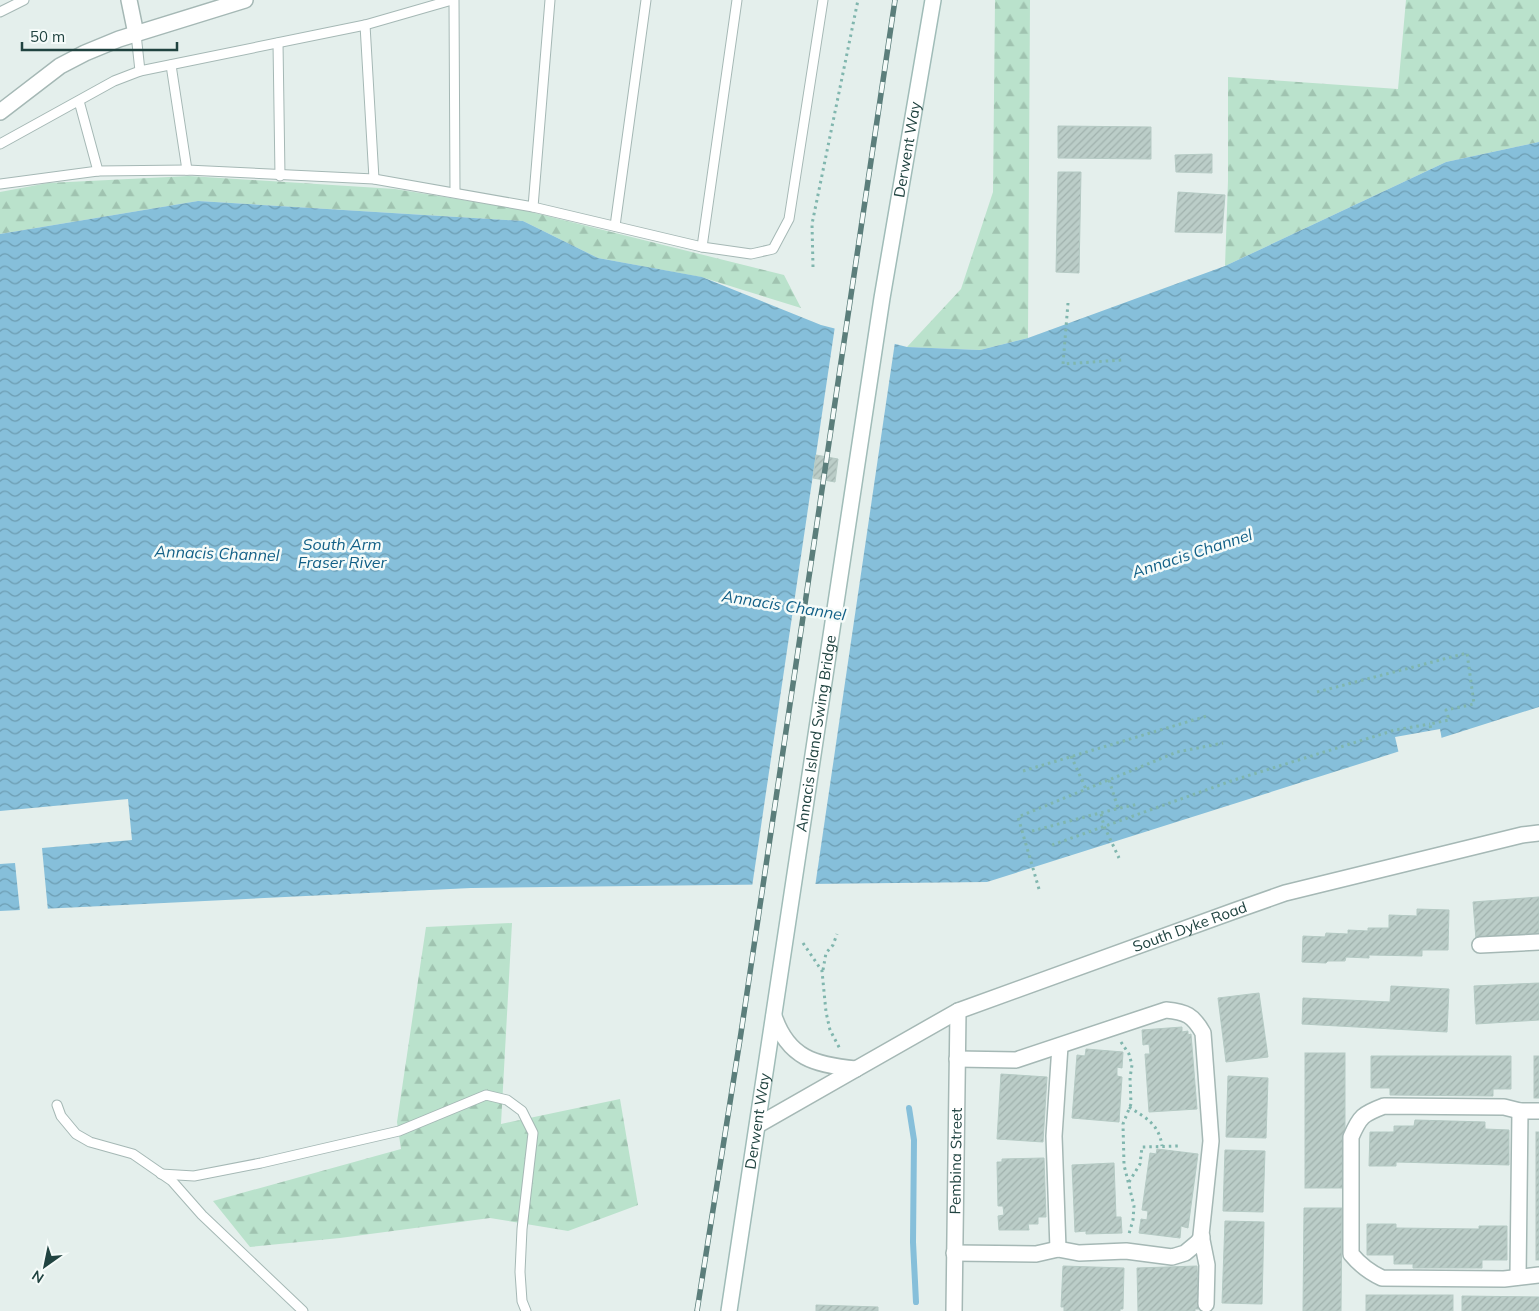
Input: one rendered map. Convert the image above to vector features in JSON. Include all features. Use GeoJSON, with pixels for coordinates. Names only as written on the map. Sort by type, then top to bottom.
{"type":"FeatureCollection","features":[{"type":"Feature","properties":{"kind":"street"},"geometry":{"type":"LineString","coordinates":[[129,0],[136,34]]}},
{"type":"Feature","properties":{"kind":"street"},"geometry":{"type":"LineString","coordinates":[[0,112],[60,66],[85,53],[136,34],[245,0]]}},
{"type":"Feature","properties":{"kind":"street","name":"Derwent Way"},"geometry":{"type":"LineString","coordinates":[[882,298],[932,0]]}},
{"type":"Feature","properties":{"kind":"street","name":"Annacis Island Swing Bridge"},"geometry":{"type":"LineString","coordinates":[[787,931],[882,298]]}},
{"type":"Feature","properties":{"kind":"street","name":"South Dyke Road"},"geometry":{"type":"LineString","coordinates":[[758,1125],[958,1011],[1285,893],[1539,832]]}},
{"type":"Feature","properties":{"kind":"street","name":"Derwent Way"},"geometry":{"type":"LineString","coordinates":[[729,1311],[787,931]]}},
{"type":"Feature","properties":{"kind":"street"},"geometry":{"type":"LineString","coordinates":[[1480,945],[1539,942]]}},
{"type":"Feature","properties":{"kind":"street"},"geometry":{"type":"LineString","coordinates":[[957,1059],[1016,1060],[1166,1010],[1182,1012],[1196,1020],[1203,1033],[1212,1141],[1202,1237],[1206,1265],[1206,1304]]}},
{"type":"Feature","properties":{"kind":"street","name":"Pembina Street"},"geometry":{"type":"LineString","coordinates":[[954,1311],[958,1011]]}},
{"type":"Feature","properties":{"kind":"street"},"geometry":{"type":"LineString","coordinates":[[774,1016],[779,1032],[787,1043],[802,1055],[816,1062],[834,1067],[856,1069]]}},
{"type":"Feature","properties":{"kind":"street"},"geometry":{"type":"LineString","coordinates":[[1058,1249],[1054,1136],[1060,1046]]}},
{"type":"Feature","properties":{"kind":"street"},"geometry":{"type":"LineString","coordinates":[[1539,1111],[1520,1111],[1504,1107],[1384,1106],[1370,1111],[1358,1120],[1351,1137],[1351,1254],[1360,1265],[1382,1278],[1504,1280],[1539,1275]]}},
{"type":"Feature","properties":{"kind":"street"},"geometry":{"type":"LineString","coordinates":[[1518,1277],[1520,1111]]}},
{"type":"Feature","properties":{"kind":"street"},"geometry":{"type":"LineString","coordinates":[[954,1254],[1036,1254],[1058,1249],[1079,1253],[1127,1252],[1172,1257],[1184,1253],[1202,1237]]}},
{"type":"Feature","properties":{"kind":"lane"},"geometry":{"type":"LineString","coordinates":[[0,12],[24,0]]}},
{"type":"Feature","properties":{"kind":"lane"},"geometry":{"type":"LineString","coordinates":[[0,144],[114,81],[140,72],[365,26],[453,0],[455,192]]}},
{"type":"Feature","properties":{"kind":"lane"},"geometry":{"type":"LineString","coordinates":[[533,207],[550,0]]}},
{"type":"Feature","properties":{"kind":"lane"},"geometry":{"type":"LineString","coordinates":[[615,226],[646,0]]}},
{"type":"Feature","properties":{"kind":"lane"},"geometry":{"type":"LineString","coordinates":[[702,247],[737,0]]}},
{"type":"Feature","properties":{"kind":"lane"},"geometry":{"type":"LineString","coordinates":[[0,184],[98,171],[187,170],[280,176],[374,179],[533,207],[702,247],[751,254],[773,248],[790,219],[823,0]]}},
{"type":"Feature","properties":{"kind":"lane"},"geometry":{"type":"LineString","coordinates":[[365,26],[374,179]]}},
{"type":"Feature","properties":{"kind":"lane"},"geometry":{"type":"LineString","coordinates":[[136,34],[140,72]]}},
{"type":"Feature","properties":{"kind":"lane"},"geometry":{"type":"LineString","coordinates":[[278,43],[280,176]]}},
{"type":"Feature","properties":{"kind":"lane"},"geometry":{"type":"LineString","coordinates":[[171,65],[187,170]]}},
{"type":"Feature","properties":{"kind":"lane"},"geometry":{"type":"LineString","coordinates":[[79,101],[98,171]]}},
{"type":"Feature","properties":{"kind":"lane"},"geometry":{"type":"LineString","coordinates":[[161,1174],[194,1176],[262,1163],[400,1131],[486,1095],[507,1100],[522,1111],[533,1133],[522,1229],[520,1272],[522,1302],[526,1311]]}},
{"type":"Feature","properties":{"kind":"lane"},"geometry":{"type":"LineString","coordinates":[[57,1105],[61,1116],[76,1134],[90,1142],[133,1154],[172,1181],[202,1215],[303,1311]]}},
{"type":"Feature","properties":{"kind":"path"},"geometry":{"type":"LineString","coordinates":[[813,267],[812,224],[858,0]]}},
{"type":"Feature","properties":{"kind":"path"},"geometry":{"type":"LineString","coordinates":[[1068,303],[1063,364],[1122,360]]}},
{"type":"Feature","properties":{"kind":"path"},"geometry":{"type":"LineString","coordinates":[[1052,845],[1234,780],[1305,757],[1395,730],[1449,720],[1446,710],[1474,704],[1467,653],[1317,692]]}},
{"type":"Feature","properties":{"kind":"path"},"geometry":{"type":"LineString","coordinates":[[1023,771],[1207,716]]}},
{"type":"Feature","properties":{"kind":"path"},"geometry":{"type":"LineString","coordinates":[[1430,724],[1431,731]]}},
{"type":"Feature","properties":{"kind":"path"},"geometry":{"type":"LineString","coordinates":[[1039,889],[1018,817],[1177,752],[1223,743]]}},
{"type":"Feature","properties":{"kind":"path"},"geometry":{"type":"LineString","coordinates":[[1071,756],[1086,789]]}},
{"type":"Feature","properties":{"kind":"path"},"geometry":{"type":"LineString","coordinates":[[1109,780],[1118,808]]}},
{"type":"Feature","properties":{"kind":"path"},"geometry":{"type":"LineString","coordinates":[[1032,831],[1139,804]]}},
{"type":"Feature","properties":{"kind":"path"},"geometry":{"type":"LineString","coordinates":[[1101,814],[1104,826],[1119,858]]}},
{"type":"Feature","properties":{"kind":"path"},"geometry":{"type":"LineString","coordinates":[[837,934],[833,945],[826,953],[822,970],[826,1012],[830,1030],[844,1054]]}},
{"type":"Feature","properties":{"kind":"path"},"geometry":{"type":"LineString","coordinates":[[805,947],[822,970]]}},
{"type":"Feature","properties":{"kind":"path"},"geometry":{"type":"LineString","coordinates":[[1115,1027],[1117,1035],[1129,1054],[1132,1065],[1130,1078],[1131,1098],[1123,1124],[1124,1165],[1134,1206],[1127,1252]]}},
{"type":"Feature","properties":{"kind":"path"},"geometry":{"type":"LineString","coordinates":[[1129,1107],[1146,1118],[1156,1128],[1162,1146]]}},
{"type":"Feature","properties":{"kind":"path"},"geometry":{"type":"LineString","coordinates":[[1129,1182],[1140,1164],[1142,1147],[1180,1146]]}},
{"type":"Feature","properties":{"kind":"green space"},"geometry":{"type":"Polygon","coordinates":[[[995,0],[1030,0],[1028,338],[980,350],[907,347],[961,289],[993,192],[995,0]]]}},
{"type":"Feature","properties":{"kind":"green space"},"geometry":{"type":"Polygon","coordinates":[[[1406,0],[1539,0],[1539,142],[1446,162],[1225,266],[1228,181],[1228,77],[1398,89],[1406,0]]]}},
{"type":"Feature","properties":{"kind":"green space"},"geometry":{"type":"Polygon","coordinates":[[[189,176],[395,189],[519,209],[784,275],[801,308],[701,277],[598,258],[523,221],[198,201],[0,234],[0,192],[48,183],[189,176]]]}},
{"type":"Feature","properties":{"kind":"green space"},"geometry":{"type":"Polygon","coordinates":[[[512,923],[501,1124],[620,1099],[638,1205],[568,1231],[490,1218],[340,1238],[250,1247],[213,1201],[401,1149],[397,1122],[426,927],[512,923]]]}},
{"type":"Feature","properties":{"kind":"water","name":"South Arm Fraser River"},"geometry":{"type":"Polygon","coordinates":[[[1539,142],[1539,707],[987,882],[471,888],[0,911],[0,234],[198,201],[523,221],[598,258],[702,277],[821,325],[907,347],[980,350],[1028,338],[1225,266],[1446,162],[1539,142]]]}},
{"type":"Feature","properties":{"kind":"pier"},"geometry":{"type":"Polygon","coordinates":[[[835,326],[895,342],[815,887],[752,887],[835,326]]]}},
{"type":"Feature","properties":{"kind":"pier"},"geometry":{"type":"Polygon","coordinates":[[[1440,729],[1442,740],[1399,754],[1395,737],[1440,729]]]}},
{"type":"Feature","properties":{"kind":"pier"},"geometry":{"type":"Polygon","coordinates":[[[128,799],[132,840],[42,848],[48,911],[20,912],[15,863],[0,864],[0,811],[128,799]]]}},
{"type":"Feature","properties":{"kind":"building"},"geometry":{"type":"Polygon","coordinates":[[[1058,126],[1151,127],[1151,159],[1058,158],[1058,126]]]}},
{"type":"Feature","properties":{"kind":"building"},"geometry":{"type":"Polygon","coordinates":[[[1212,154],[1212,173],[1176,172],[1175,155],[1212,154]]]}},
{"type":"Feature","properties":{"kind":"building"},"geometry":{"type":"Polygon","coordinates":[[[1058,172],[1081,172],[1079,273],[1056,272],[1058,172]]]}},
{"type":"Feature","properties":{"kind":"building"},"geometry":{"type":"Polygon","coordinates":[[[1178,192],[1225,195],[1222,233],[1175,232],[1178,192]]]}},
{"type":"Feature","properties":{"kind":"building"},"geometry":{"type":"Polygon","coordinates":[[[816,455],[838,459],[835,482],[813,478],[816,455]]]}},
{"type":"Feature","properties":{"kind":"building"},"geometry":{"type":"Polygon","coordinates":[[[1539,897],[1539,934],[1476,939],[1473,902],[1539,897]]]}},
{"type":"Feature","properties":{"kind":"building"},"geometry":{"type":"Polygon","coordinates":[[[1417,909],[1449,910],[1448,950],[1422,950],[1422,956],[1369,955],[1369,958],[1346,957],[1345,961],[1328,961],[1326,963],[1302,962],[1303,936],[1325,937],[1326,933],[1348,934],[1348,930],[1368,931],[1368,928],[1389,928],[1389,915],[1417,916],[1417,909]]]}},
{"type":"Feature","properties":{"kind":"building"},"geometry":{"type":"Polygon","coordinates":[[[1539,983],[1539,1020],[1476,1024],[1474,986],[1539,983]]]}},
{"type":"Feature","properties":{"kind":"building"},"geometry":{"type":"Polygon","coordinates":[[[1391,986],[1449,989],[1447,1032],[1302,1024],[1303,998],[1390,1002],[1391,986]]]}},
{"type":"Feature","properties":{"kind":"building"},"geometry":{"type":"Polygon","coordinates":[[[1259,993],[1268,1057],[1226,1062],[1218,998],[1259,993]]]}},
{"type":"Feature","properties":{"kind":"building"},"geometry":{"type":"Polygon","coordinates":[[[1182,1027],[1182,1032],[1188,1031],[1188,1035],[1191,1034],[1197,1109],[1149,1112],[1145,1054],[1150,1054],[1149,1044],[1143,1045],[1142,1030],[1182,1027]]]}},
{"type":"Feature","properties":{"kind":"building"},"geometry":{"type":"Polygon","coordinates":[[[1086,1049],[1123,1052],[1122,1068],[1117,1067],[1117,1076],[1122,1077],[1119,1122],[1072,1118],[1077,1055],[1085,1056],[1086,1049]]]}},
{"type":"Feature","properties":{"kind":"building"},"geometry":{"type":"Polygon","coordinates":[[[1305,1053],[1345,1053],[1345,1188],[1305,1188],[1305,1053]]]}},
{"type":"Feature","properties":{"kind":"building"},"geometry":{"type":"Polygon","coordinates":[[[1371,1056],[1511,1056],[1511,1089],[1493,1089],[1493,1096],[1390,1095],[1390,1088],[1371,1088],[1371,1056]]]}},
{"type":"Feature","properties":{"kind":"building"},"geometry":{"type":"Polygon","coordinates":[[[1534,1056],[1539,1056],[1539,1098],[1534,1098],[1534,1056]]]}},
{"type":"Feature","properties":{"kind":"building"},"geometry":{"type":"Polygon","coordinates":[[[1001,1074],[1047,1077],[1043,1142],[997,1139],[1001,1074]]]}},
{"type":"Feature","properties":{"kind":"building"},"geometry":{"type":"Polygon","coordinates":[[[1228,1076],[1268,1078],[1266,1138],[1226,1137],[1228,1076]]]}},
{"type":"Feature","properties":{"kind":"building"},"geometry":{"type":"Polygon","coordinates":[[[1415,1120],[1485,1122],[1485,1129],[1509,1130],[1509,1165],[1396,1162],[1396,1166],[1369,1166],[1370,1132],[1394,1132],[1394,1126],[1414,1126],[1415,1120]]]}},
{"type":"Feature","properties":{"kind":"building"},"geometry":{"type":"Polygon","coordinates":[[[1536,1132],[1539,1132],[1539,1260],[1536,1260],[1536,1132]]]}},
{"type":"Feature","properties":{"kind":"building"},"geometry":{"type":"Polygon","coordinates":[[[1157,1149],[1198,1154],[1188,1228],[1181,1226],[1180,1238],[1139,1233],[1141,1219],[1147,1220],[1148,1211],[1142,1210],[1150,1153],[1156,1154],[1157,1149]]]}},
{"type":"Feature","properties":{"kind":"building"},"geometry":{"type":"Polygon","coordinates":[[[1225,1150],[1265,1151],[1263,1212],[1223,1211],[1225,1150]]]}},
{"type":"Feature","properties":{"kind":"building"},"geometry":{"type":"Polygon","coordinates":[[[1044,1158],[1046,1217],[1038,1217],[1038,1224],[1028,1224],[1029,1230],[999,1230],[998,1216],[1004,1215],[1003,1206],[998,1206],[997,1162],[1002,1162],[1002,1159],[1044,1158]]]}},
{"type":"Feature","properties":{"kind":"building"},"geometry":{"type":"Polygon","coordinates":[[[1114,1163],[1116,1217],[1121,1217],[1122,1233],[1086,1234],[1086,1231],[1075,1232],[1072,1165],[1114,1163]]]}},
{"type":"Feature","properties":{"kind":"building"},"geometry":{"type":"Polygon","coordinates":[[[1304,1208],[1342,1208],[1341,1311],[1303,1311],[1304,1208]]]}},
{"type":"Feature","properties":{"kind":"building"},"geometry":{"type":"Polygon","coordinates":[[[1225,1221],[1264,1222],[1262,1304],[1222,1303],[1225,1221]]]}},
{"type":"Feature","properties":{"kind":"building"},"geometry":{"type":"Polygon","coordinates":[[[1367,1224],[1396,1224],[1396,1228],[1479,1229],[1479,1226],[1507,1226],[1507,1260],[1482,1260],[1482,1268],[1413,1268],[1413,1264],[1394,1264],[1394,1255],[1367,1255],[1367,1224]]]}},
{"type":"Feature","properties":{"kind":"building"},"geometry":{"type":"Polygon","coordinates":[[[1063,1266],[1124,1268],[1123,1309],[1120,1309],[1120,1311],[1064,1311],[1064,1307],[1061,1307],[1063,1266]]]}},
{"type":"Feature","properties":{"kind":"building"},"geometry":{"type":"Polygon","coordinates":[[[1197,1266],[1199,1309],[1195,1309],[1195,1311],[1138,1311],[1137,1268],[1197,1266]]]}},
{"type":"Feature","properties":{"kind":"building"},"geometry":{"type":"Polygon","coordinates":[[[1366,1295],[1453,1295],[1453,1311],[1366,1311],[1366,1295]]]}},
{"type":"Feature","properties":{"kind":"building"},"geometry":{"type":"Polygon","coordinates":[[[1462,1296],[1539,1297],[1539,1311],[1462,1311],[1462,1296]]]}},
{"type":"Feature","properties":{"kind":"building"},"geometry":{"type":"Polygon","coordinates":[[[816,1305],[878,1307],[878,1311],[816,1311],[816,1305]]]}},
{"type":"Feature","properties":{"kind":"waterway"},"geometry":{"type":"LineString","coordinates":[[909,1108],[914,1140],[913,1242],[916,1302]]}},
{"type":"Feature","properties":{"kind":"railway"},"geometry":{"type":"LineString","coordinates":[[697,1311],[741,1033],[895,0]]}},
{"type":"Feature","properties":{"kind":"water label","name":"Annacis Channel"},"geometry":{"type":"Point","coordinates":[217,553]}},
{"type":"Feature","properties":{"kind":"water label","name":"Annacis Channel"},"geometry":{"type":"Point","coordinates":[1192,553]}},
{"type":"Feature","properties":{"kind":"water label","name":"Annacis Channel"},"geometry":{"type":"Point","coordinates":[784,605]}}]}
